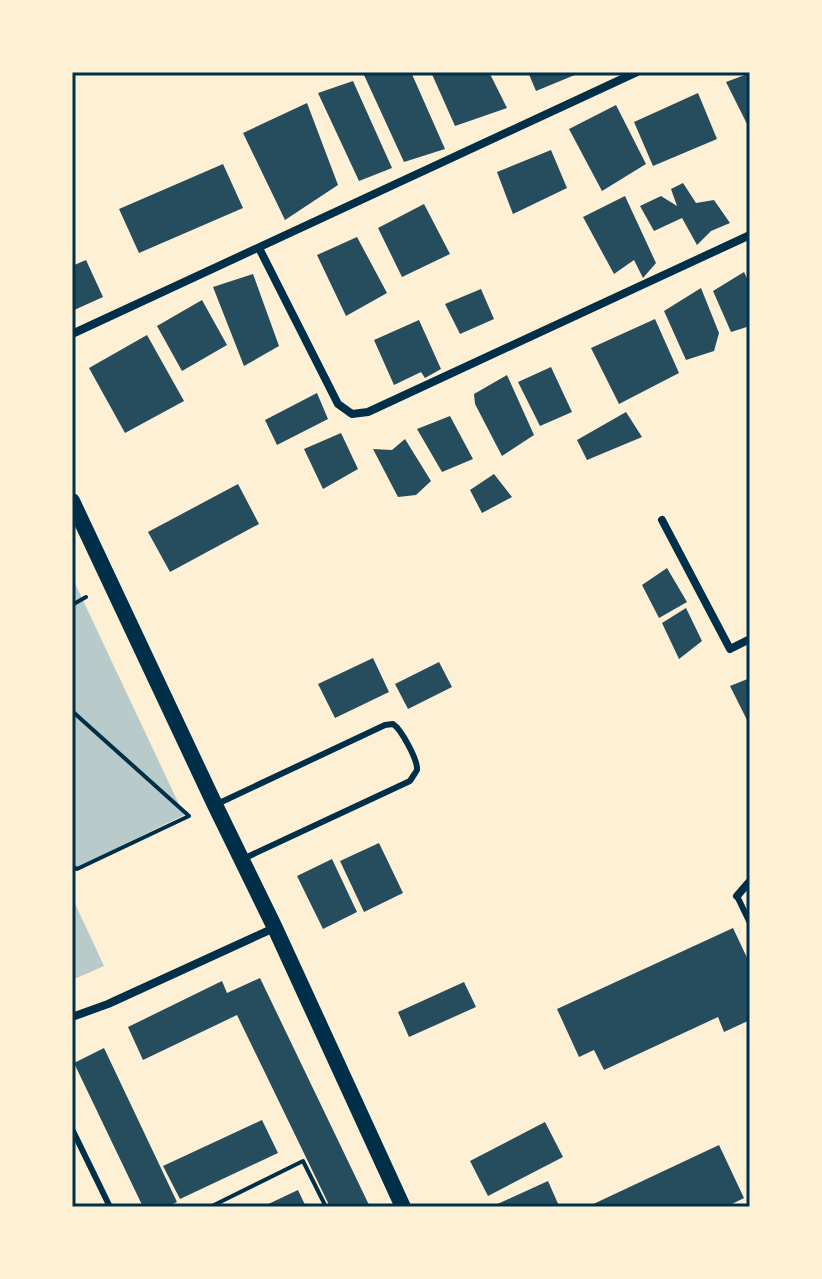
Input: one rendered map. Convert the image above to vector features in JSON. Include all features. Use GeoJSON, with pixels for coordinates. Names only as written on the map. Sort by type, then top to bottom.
{"type":"FeatureCollection","features":[{"type":"Feature","properties":{"kind":"main road"},"geometry":{"type":"LineString","coordinates":[[72,501],[275,928],[403,1207]]}},
{"type":"Feature","properties":{"kind":"street"},"geometry":{"type":"LineString","coordinates":[[72,334],[637,72]]}},
{"type":"Feature","properties":{"kind":"street"},"geometry":{"type":"LineString","coordinates":[[259,248],[338,404],[352,414],[368,412],[750,235]]}},
{"type":"Feature","properties":{"kind":"street"},"geometry":{"type":"LineString","coordinates":[[662,520],[730,649],[750,639]]}},
{"type":"Feature","properties":{"kind":"street"},"geometry":{"type":"LineString","coordinates":[[737,896],[750,881]]}},
{"type":"Feature","properties":{"kind":"street"},"geometry":{"type":"LineString","coordinates":[[72,1017],[108,1004],[275,928]]}},
{"type":"Feature","properties":{"kind":"lane"},"geometry":{"type":"LineString","coordinates":[[215,805],[385,725],[393,724],[400,729],[416,764],[417,771],[410,781],[241,859]]}},
{"type":"Feature","properties":{"kind":"lane"},"geometry":{"type":"LineString","coordinates":[[737,896],[750,923]]}},
{"type":"Feature","properties":{"kind":"lane"},"geometry":{"type":"LineString","coordinates":[[72,1129],[110,1207]]}},
{"type":"Feature","properties":{"kind":"path"},"geometry":{"type":"LineString","coordinates":[[72,605],[86,597]]}},
{"type":"Feature","properties":{"kind":"path"},"geometry":{"type":"LineString","coordinates":[[72,711],[189,816],[77,869],[72,866]]}},
{"type":"Feature","properties":{"kind":"path"},"geometry":{"type":"LineString","coordinates":[[210,1207],[303,1161],[326,1207]]}},
{"type":"Feature","properties":{"kind":"shaded area"},"geometry":{"type":"Polygon","coordinates":[[[72,577],[184,815],[72,870],[72,577]]]}},
{"type":"Feature","properties":{"kind":"shaded area"},"geometry":{"type":"Polygon","coordinates":[[[72,897],[104,966],[72,980],[72,897]]]}},
{"type":"Feature","properties":{"kind":"building"},"geometry":{"type":"Polygon","coordinates":[[[372,72],[411,72],[445,149],[404,162],[364,75],[372,72]]]}},
{"type":"Feature","properties":{"kind":"building"},"geometry":{"type":"Polygon","coordinates":[[[431,72],[489,72],[507,108],[455,126],[431,72]]]}},
{"type":"Feature","properties":{"kind":"building"},"geometry":{"type":"Polygon","coordinates":[[[528,72],[582,72],[536,91],[528,72]]]}},
{"type":"Feature","properties":{"kind":"building"},"geometry":{"type":"Polygon","coordinates":[[[750,73],[750,130],[726,82],[750,73]]]}},
{"type":"Feature","properties":{"kind":"building"},"geometry":{"type":"Polygon","coordinates":[[[353,81],[392,168],[359,181],[318,93],[353,81]]]}},
{"type":"Feature","properties":{"kind":"building"},"geometry":{"type":"Polygon","coordinates":[[[698,93],[717,139],[653,166],[634,122],[698,93]]]}},
{"type":"Feature","properties":{"kind":"building"},"geometry":{"type":"Polygon","coordinates":[[[307,103],[338,185],[285,220],[243,133],[307,103]]]}},
{"type":"Feature","properties":{"kind":"building"},"geometry":{"type":"Polygon","coordinates":[[[616,105],[646,164],[602,191],[569,129],[616,105]]]}},
{"type":"Feature","properties":{"kind":"building"},"geometry":{"type":"Polygon","coordinates":[[[551,150],[567,188],[513,214],[497,172],[551,150]]]}},
{"type":"Feature","properties":{"kind":"building"},"geometry":{"type":"Polygon","coordinates":[[[223,164],[243,208],[139,253],[119,209],[223,164]]]}},
{"type":"Feature","properties":{"kind":"building"},"geometry":{"type":"Polygon","coordinates":[[[683,183],[696,203],[714,200],[730,223],[711,231],[697,245],[682,218],[654,231],[640,206],[661,196],[677,206],[671,189],[683,183]]]}},
{"type":"Feature","properties":{"kind":"building"},"geometry":{"type":"Polygon","coordinates":[[[625,196],[656,263],[643,278],[634,260],[614,274],[583,217],[625,196]]]}},
{"type":"Feature","properties":{"kind":"building"},"geometry":{"type":"Polygon","coordinates":[[[424,204],[450,254],[402,277],[378,228],[424,204]]]}},
{"type":"Feature","properties":{"kind":"building"},"geometry":{"type":"Polygon","coordinates":[[[357,237],[387,293],[346,316],[317,255],[357,237]]]}},
{"type":"Feature","properties":{"kind":"building"},"geometry":{"type":"Polygon","coordinates":[[[86,260],[103,297],[72,311],[72,266],[86,260]]]}},
{"type":"Feature","properties":{"kind":"building"},"geometry":{"type":"Polygon","coordinates":[[[744,272],[750,285],[750,326],[731,332],[713,291],[744,272]]]}},
{"type":"Feature","properties":{"kind":"building"},"geometry":{"type":"Polygon","coordinates":[[[253,274],[279,346],[244,366],[213,287],[253,274]]]}},
{"type":"Feature","properties":{"kind":"building"},"geometry":{"type":"Polygon","coordinates":[[[701,288],[719,333],[714,351],[686,360],[664,311],[701,288]]]}},
{"type":"Feature","properties":{"kind":"building"},"geometry":{"type":"Polygon","coordinates":[[[481,289],[494,319],[460,334],[445,304],[481,289]]]}},
{"type":"Feature","properties":{"kind":"building"},"geometry":{"type":"Polygon","coordinates":[[[202,300],[227,345],[182,371],[157,326],[202,300]]]}},
{"type":"Feature","properties":{"kind":"building"},"geometry":{"type":"Polygon","coordinates":[[[655,319],[679,373],[619,404],[591,348],[655,319]]]}},
{"type":"Feature","properties":{"kind":"building"},"geometry":{"type":"Polygon","coordinates":[[[419,320],[441,369],[425,378],[421,372],[394,385],[374,340],[419,320]]]}},
{"type":"Feature","properties":{"kind":"building"},"geometry":{"type":"Polygon","coordinates":[[[147,335],[184,401],[125,433],[89,368],[147,335]]]}},
{"type":"Feature","properties":{"kind":"building"},"geometry":{"type":"Polygon","coordinates":[[[551,367],[572,412],[540,426],[518,382],[551,367]]]}},
{"type":"Feature","properties":{"kind":"building"},"geometry":{"type":"Polygon","coordinates":[[[507,375],[534,435],[502,456],[475,404],[474,394],[507,375]]]}},
{"type":"Feature","properties":{"kind":"building"},"geometry":{"type":"Polygon","coordinates":[[[317,393],[328,419],[277,445],[265,420],[317,393]]]}},
{"type":"Feature","properties":{"kind":"building"},"geometry":{"type":"Polygon","coordinates":[[[626,412],[642,437],[587,460],[577,440],[626,412]]]}},
{"type":"Feature","properties":{"kind":"building"},"geometry":{"type":"Polygon","coordinates":[[[450,416],[473,459],[442,472],[417,429],[450,416]]]}},
{"type":"Feature","properties":{"kind":"building"},"geometry":{"type":"Polygon","coordinates":[[[341,433],[358,469],[323,489],[304,449],[341,433]]]}},
{"type":"Feature","properties":{"kind":"building"},"geometry":{"type":"Polygon","coordinates":[[[405,439],[431,481],[416,495],[398,497],[373,449],[392,450],[405,439]]]}},
{"type":"Feature","properties":{"kind":"building"},"geometry":{"type":"Polygon","coordinates":[[[494,474],[512,497],[482,513],[470,490],[494,474]]]}},
{"type":"Feature","properties":{"kind":"building"},"geometry":{"type":"Polygon","coordinates":[[[238,484],[259,524],[170,572],[148,532],[238,484]]]}},
{"type":"Feature","properties":{"kind":"building"},"geometry":{"type":"Polygon","coordinates":[[[667,568],[687,602],[659,618],[642,585],[667,568]]]}},
{"type":"Feature","properties":{"kind":"building"},"geometry":{"type":"Polygon","coordinates":[[[686,608],[702,641],[679,659],[662,623],[686,608]]]}},
{"type":"Feature","properties":{"kind":"building"},"geometry":{"type":"Polygon","coordinates":[[[373,658],[389,692],[335,718],[318,684],[373,658]]]}},
{"type":"Feature","properties":{"kind":"building"},"geometry":{"type":"Polygon","coordinates":[[[439,662],[452,687],[408,709],[395,684],[439,662]]]}},
{"type":"Feature","properties":{"kind":"building"},"geometry":{"type":"Polygon","coordinates":[[[750,678],[750,726],[730,686],[750,678]]]}},
{"type":"Feature","properties":{"kind":"building"},"geometry":{"type":"Polygon","coordinates":[[[379,843],[403,893],[364,912],[340,861],[379,843]]]}},
{"type":"Feature","properties":{"kind":"building"},"geometry":{"type":"Polygon","coordinates":[[[332,859],[357,912],[323,929],[297,876],[332,859]]]}},
{"type":"Feature","properties":{"kind":"building"},"geometry":{"type":"Polygon","coordinates":[[[733,928],[750,964],[750,1020],[724,1032],[718,1017],[604,1070],[594,1050],[579,1057],[557,1009],[733,928]]]}},
{"type":"Feature","properties":{"kind":"building"},"geometry":{"type":"Polygon","coordinates":[[[260,978],[370,1207],[330,1207],[237,1015],[143,1060],[128,1027],[222,981],[227,993],[260,978]]]}},
{"type":"Feature","properties":{"kind":"building"},"geometry":{"type":"Polygon","coordinates":[[[464,982],[476,1007],[409,1037],[398,1012],[464,982]]]}},
{"type":"Feature","properties":{"kind":"building"},"geometry":{"type":"Polygon","coordinates":[[[104,1048],[177,1202],[166,1207],[143,1207],[74,1063],[104,1048]]]}},
{"type":"Feature","properties":{"kind":"building"},"geometry":{"type":"Polygon","coordinates":[[[262,1120],[278,1153],[180,1199],[163,1166],[262,1120]]]}},
{"type":"Feature","properties":{"kind":"building"},"geometry":{"type":"Polygon","coordinates":[[[545,1122],[563,1157],[488,1196],[470,1161],[545,1122]]]}},
{"type":"Feature","properties":{"kind":"building"},"geometry":{"type":"Polygon","coordinates":[[[719,1145],[744,1198],[726,1207],[587,1207],[719,1145]]]}},
{"type":"Feature","properties":{"kind":"building"},"geometry":{"type":"Polygon","coordinates":[[[548,1181],[559,1206],[491,1207],[548,1181]]]}},
{"type":"Feature","properties":{"kind":"building"},"geometry":{"type":"Polygon","coordinates":[[[298,1190],[306,1207],[262,1207],[298,1190]]]}}]}
